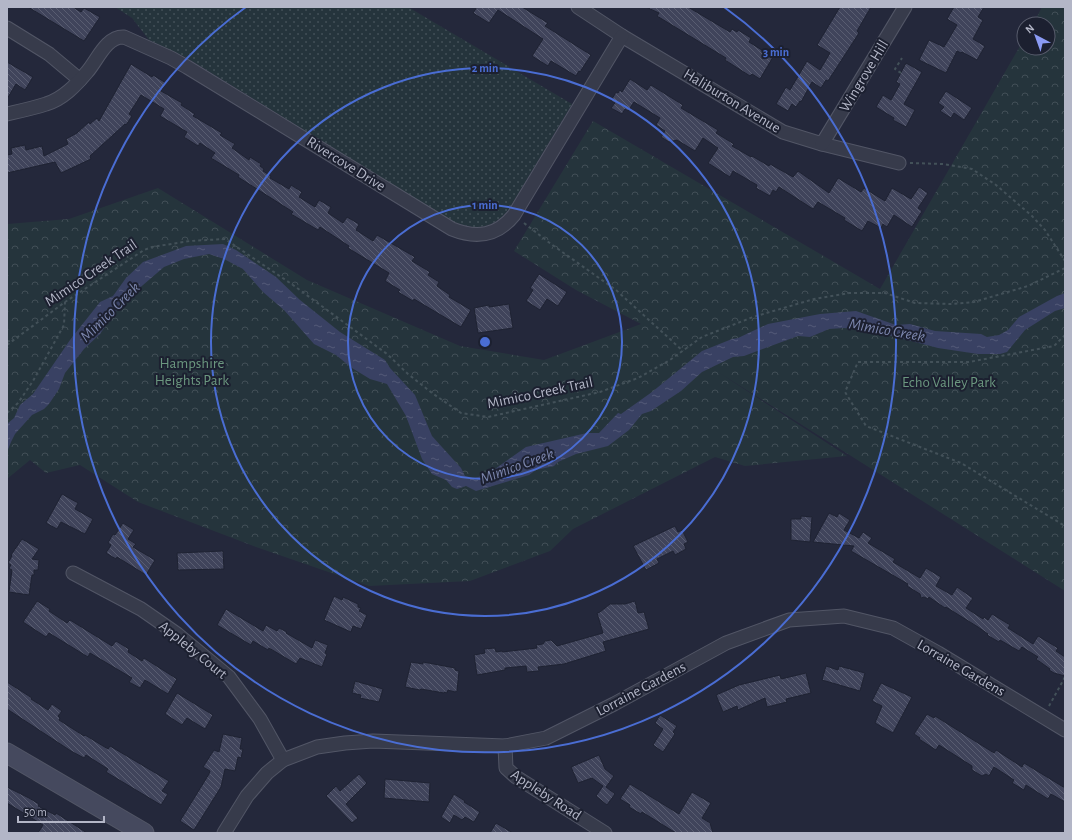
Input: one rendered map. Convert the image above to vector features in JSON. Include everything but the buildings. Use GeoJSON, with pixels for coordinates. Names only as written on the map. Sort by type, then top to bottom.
{"type":"FeatureCollection","features":[{"type":"Feature","properties":{"kind":"main road"},"geometry":{"type":"LineString","coordinates":[[7,753],[144,833]]}},
{"type":"Feature","properties":{"kind":"street","name":"Haliburton Avenue"},"geometry":{"type":"LineString","coordinates":[[578,7],[622,36],[782,132],[822,144],[899,163]]}},
{"type":"Feature","properties":{"kind":"street","name":"Wingrove Hill"},"geometry":{"type":"LineString","coordinates":[[822,144],[905,7]]}},
{"type":"Feature","properties":{"kind":"street"},"geometry":{"type":"LineString","coordinates":[[7,28],[49,54],[80,80]]}},
{"type":"Feature","properties":{"kind":"street","name":"Rivercove Drive"},"geometry":{"type":"LineString","coordinates":[[7,114],[47,104],[60,97],[80,80],[109,43],[118,38],[124,37],[171,58],[187,67],[452,229],[465,234],[483,234],[500,228],[508,223],[514,215],[622,36]]}},
{"type":"Feature","properties":{"kind":"street","name":"Appleby Court"},"geometry":{"type":"LineString","coordinates":[[73,573],[140,609],[177,634],[229,677],[260,719],[282,760]]}},
{"type":"Feature","properties":{"kind":"street","name":"Lorraine Gardens"},"geometry":{"type":"LineString","coordinates":[[224,833],[247,796],[282,760],[317,747],[344,743],[373,741],[505,746],[546,738],[614,704],[726,643],[789,620],[844,616],[893,628],[938,653],[1065,730]]}},
{"type":"Feature","properties":{"kind":"street","name":"Appleby Road"},"geometry":{"type":"LineString","coordinates":[[505,746],[506,768],[516,777],[605,833]]}},
{"type":"Feature","properties":{"kind":"path"},"geometry":{"type":"LineString","coordinates":[[901,73],[895,69],[902,58]]}},
{"type":"Feature","properties":{"kind":"path"},"geometry":{"type":"LineString","coordinates":[[899,163],[943,164],[972,169],[996,186],[1032,216],[1045,230],[1065,261]]}},
{"type":"Feature","properties":{"kind":"path"},"geometry":{"type":"LineString","coordinates":[[514,215],[551,244],[616,290],[683,351]]}},
{"type":"Feature","properties":{"kind":"path","name":"Mimico Creek Trail"},"geometry":{"type":"LineString","coordinates":[[7,344],[66,302],[144,250],[152,247],[190,241],[225,239],[293,285],[387,354],[408,374],[461,413],[488,417],[600,392],[638,378],[670,360],[702,337],[753,317],[814,300],[849,293],[885,293],[914,303],[950,304],[974,302],[1028,286],[1065,268]]}},
{"type":"Feature","properties":{"kind":"path"},"geometry":{"type":"LineString","coordinates":[[7,413],[18,402],[34,380],[64,325],[66,302]]}},
{"type":"Feature","properties":{"kind":"path"},"geometry":{"type":"LineString","coordinates":[[1065,335],[1054,346],[969,362],[858,362],[845,392],[866,426],[961,463],[1065,526]]}},
{"type":"Feature","properties":{"kind":"path"},"geometry":{"type":"LineString","coordinates":[[1043,716],[1065,677]]}},
{"type":"Feature","properties":{"kind":"green space"},"geometry":{"type":"Polygon","coordinates":[[[115,7],[408,7],[572,104],[509,209],[496,222],[489,225],[481,227],[465,226],[448,219],[187,58],[149,40],[132,18],[115,7]]]}},
{"type":"Feature","properties":{"kind":"green space"},"geometry":{"type":"Polygon","coordinates":[[[1042,7],[1065,7],[1065,591],[718,372],[847,456],[745,466],[715,457],[573,529],[550,551],[470,581],[369,586],[256,547],[138,502],[80,465],[46,473],[30,460],[7,479],[7,224],[69,219],[158,188],[307,280],[460,346],[544,360],[641,324],[576,290],[514,251],[593,121],[880,289],[1016,53],[1016,56],[1056,56],[1056,16],[1037,16],[1042,7]]]}},
{"type":"Feature","properties":{"kind":"water","name":"Mimico Creek"},"geometry":{"type":"Polygon","coordinates":[[[223,244],[236,250],[276,277],[300,300],[340,332],[385,360],[390,368],[415,395],[432,436],[461,468],[465,476],[475,478],[488,474],[526,447],[587,433],[599,433],[618,413],[621,414],[652,392],[702,351],[738,338],[768,324],[820,314],[856,311],[896,325],[910,324],[935,331],[981,334],[987,337],[999,335],[1008,330],[1019,317],[1065,293],[1065,308],[1055,311],[1025,330],[1007,352],[1000,354],[978,354],[938,348],[873,331],[844,328],[829,329],[810,337],[798,336],[744,356],[733,357],[702,372],[681,391],[651,411],[642,414],[629,430],[608,446],[576,454],[558,462],[554,466],[536,470],[529,475],[476,491],[466,486],[457,489],[452,487],[446,480],[432,474],[422,459],[406,416],[387,384],[370,379],[352,368],[336,355],[314,344],[284,310],[263,292],[243,269],[224,259],[209,254],[184,259],[164,267],[129,297],[113,315],[100,334],[84,349],[65,373],[59,389],[49,404],[44,409],[32,415],[15,434],[7,452],[7,424],[14,418],[20,405],[33,394],[70,340],[100,302],[113,296],[126,278],[143,262],[186,246],[223,244]]]}},
{"type":"Feature","properties":{"kind":"park label","name":"Hampshire Heights Park"},"geometry":{"type":"Point","coordinates":[192,372]}},
{"type":"Feature","properties":{"kind":"park label","name":"Echo Valley Park"},"geometry":{"type":"Point","coordinates":[949,382]}}]}
